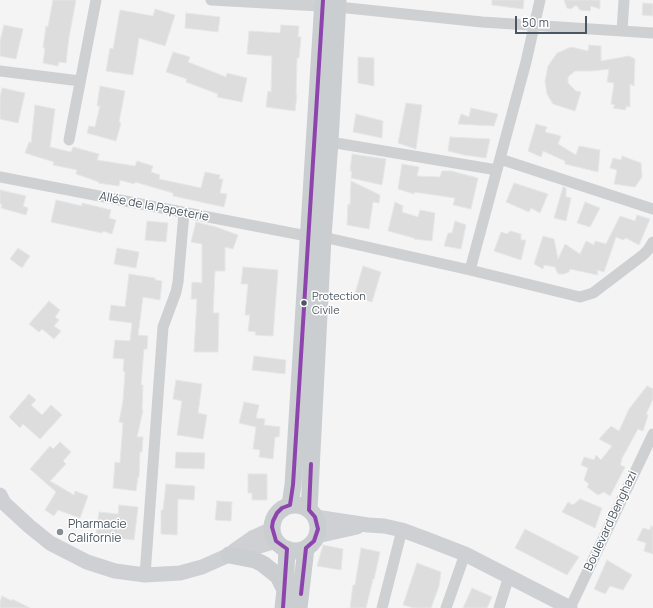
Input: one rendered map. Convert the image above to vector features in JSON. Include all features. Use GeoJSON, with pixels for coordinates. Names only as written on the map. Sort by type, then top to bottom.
{"type":"FeatureCollection","features":[{"type":"Feature","properties":{"kind":"main road"},"geometry":{"type":"LineString","coordinates":[[299,608],[312,542],[318,526],[312,513],[315,236],[330,142],[330,3]]}},
{"type":"Feature","properties":{"kind":"main road"},"geometry":{"type":"LineString","coordinates":[[290,505],[315,236],[330,3]]}},
{"type":"Feature","properties":{"kind":"main road"},"geometry":{"type":"LineString","coordinates":[[1,501],[50,543],[87,562],[115,571],[145,575],[180,573],[202,567],[229,555],[254,537],[278,540],[295,551],[312,542],[368,525]]}},
{"type":"Feature","properties":{"kind":"main road"},"geometry":{"type":"LineString","coordinates":[[282,608],[285,590],[278,540],[273,521],[277,513],[282,508],[290,505],[302,506],[312,513],[368,525],[384,526],[402,530],[465,554],[570,608]]}},
{"type":"Feature","properties":{"kind":"main road"},"geometry":{"type":"LineString","coordinates":[[229,555],[255,560],[263,564],[278,576],[285,590]]}},
{"type":"Feature","properties":{"kind":"street"},"geometry":{"type":"LineString","coordinates":[[69,140],[96,0]]}},
{"type":"Feature","properties":{"kind":"street"},"geometry":{"type":"LineString","coordinates":[[211,0],[330,3],[431,17],[535,26],[653,33]]}},
{"type":"Feature","properties":{"kind":"street"},"geometry":{"type":"LineString","coordinates":[[470,270],[526,62],[540,0]]}},
{"type":"Feature","properties":{"kind":"street"},"geometry":{"type":"LineString","coordinates":[[622,31],[624,0]]}},
{"type":"Feature","properties":{"kind":"street"},"geometry":{"type":"LineString","coordinates":[[0,71],[80,81]]}},
{"type":"Feature","properties":{"kind":"street"},"geometry":{"type":"LineString","coordinates":[[330,142],[497,170]]}},
{"type":"Feature","properties":{"kind":"street"},"geometry":{"type":"LineString","coordinates":[[500,159],[653,209]]}},
{"type":"Feature","properties":{"kind":"street","name":"Allée de la Papeterie"},"geometry":{"type":"LineString","coordinates":[[0,177],[184,213],[315,236],[470,270],[580,297],[593,293],[643,255],[653,242]]}},
{"type":"Feature","properties":{"kind":"street"},"geometry":{"type":"LineString","coordinates":[[145,575],[163,327],[176,292],[178,282],[184,213]]}},
{"type":"Feature","properties":{"kind":"street","name":"Boulevard Benghazi"},"geometry":{"type":"LineString","coordinates":[[570,608],[653,434]]}},
{"type":"Feature","properties":{"kind":"street"},"geometry":{"type":"LineString","coordinates":[[382,608],[402,530]]}},
{"type":"Feature","properties":{"kind":"street"},"geometry":{"type":"LineString","coordinates":[[446,608],[465,554]]}},
{"type":"Feature","properties":{"kind":"street"},"geometry":{"type":"LineString","coordinates":[[499,608],[509,576]]}},
{"type":"Feature","properties":{"kind":"building"},"geometry":{"type":"Polygon","coordinates":[[[53,0],[76,0],[66,63],[59,62],[58,66],[43,63],[45,48],[43,48],[46,26],[48,27],[53,0]]]}},
{"type":"Feature","properties":{"kind":"building"},"geometry":{"type":"Polygon","coordinates":[[[492,0],[524,0],[523,9],[492,5],[492,0]]]}},
{"type":"Feature","properties":{"kind":"building"},"geometry":{"type":"Polygon","coordinates":[[[564,0],[600,0],[600,9],[591,6],[590,11],[580,10],[576,5],[571,9],[567,8],[564,0]]]}},
{"type":"Feature","properties":{"kind":"building"},"geometry":{"type":"Polygon","coordinates":[[[643,3],[653,4],[653,16],[642,15],[643,3]]]}},
{"type":"Feature","properties":{"kind":"building"},"geometry":{"type":"Polygon","coordinates":[[[155,9],[175,15],[165,46],[139,38],[133,75],[106,71],[110,48],[113,49],[120,10],[153,16],[155,9]]]}},
{"type":"Feature","properties":{"kind":"building"},"geometry":{"type":"Polygon","coordinates":[[[186,13],[220,17],[218,32],[185,28],[186,13]]]}},
{"type":"Feature","properties":{"kind":"building"},"geometry":{"type":"Polygon","coordinates":[[[4,25],[23,29],[16,59],[0,56],[0,41],[4,25]]]}},
{"type":"Feature","properties":{"kind":"building"},"geometry":{"type":"Polygon","coordinates":[[[281,25],[299,26],[298,37],[301,37],[299,58],[297,58],[297,95],[295,111],[266,107],[268,91],[271,92],[272,56],[247,54],[249,31],[280,33],[281,25]]]}},
{"type":"Feature","properties":{"kind":"building"},"geometry":{"type":"Polygon","coordinates":[[[589,45],[601,46],[601,61],[629,56],[635,59],[634,86],[630,84],[630,107],[627,106],[625,110],[613,108],[615,105],[611,104],[614,83],[607,82],[609,69],[575,71],[568,77],[568,83],[576,91],[581,92],[575,111],[553,104],[547,94],[545,81],[548,66],[557,53],[571,47],[588,51],[589,45]]]}},
{"type":"Feature","properties":{"kind":"building"},"geometry":{"type":"Polygon","coordinates":[[[173,52],[190,57],[188,62],[226,77],[227,73],[247,78],[242,102],[217,97],[218,94],[186,82],[187,79],[166,72],[173,52]]]}},
{"type":"Feature","properties":{"kind":"building"},"geometry":{"type":"Polygon","coordinates":[[[358,57],[374,58],[374,86],[358,83],[358,57]]]}},
{"type":"Feature","properties":{"kind":"building"},"geometry":{"type":"Polygon","coordinates":[[[100,86],[125,91],[119,122],[121,123],[116,141],[87,133],[89,126],[95,127],[100,106],[97,106],[100,86]]]}},
{"type":"Feature","properties":{"kind":"building"},"geometry":{"type":"Polygon","coordinates":[[[2,88],[25,93],[18,123],[0,119],[0,97],[2,88]]]}},
{"type":"Feature","properties":{"kind":"building"},"geometry":{"type":"Polygon","coordinates":[[[406,103],[422,105],[416,149],[398,143],[406,103]]]}},
{"type":"Feature","properties":{"kind":"building"},"geometry":{"type":"Polygon","coordinates":[[[35,105],[55,109],[50,147],[71,152],[73,147],[99,154],[97,160],[135,166],[137,161],[153,166],[151,172],[160,175],[159,179],[201,188],[205,172],[220,175],[219,179],[223,179],[220,193],[227,194],[224,207],[173,196],[173,193],[135,182],[134,184],[120,180],[119,186],[98,183],[99,182],[76,174],[77,170],[53,165],[54,162],[25,153],[29,142],[31,143],[35,105]]]}},
{"type":"Feature","properties":{"kind":"building"},"geometry":{"type":"Polygon","coordinates":[[[471,108],[498,114],[494,126],[458,124],[461,114],[469,117],[471,108]]]}},
{"type":"Feature","properties":{"kind":"building"},"geometry":{"type":"Polygon","coordinates":[[[356,114],[383,121],[382,138],[353,132],[356,114]]]}},
{"type":"Feature","properties":{"kind":"building"},"geometry":{"type":"Polygon","coordinates":[[[536,124],[547,127],[545,132],[561,136],[558,144],[576,155],[579,146],[600,150],[598,172],[565,164],[565,161],[543,151],[541,157],[528,151],[536,124]]]}},
{"type":"Feature","properties":{"kind":"building"},"geometry":{"type":"Polygon","coordinates":[[[450,137],[490,139],[486,158],[448,151],[450,137]]]}},
{"type":"Feature","properties":{"kind":"building"},"geometry":{"type":"Polygon","coordinates":[[[352,154],[386,159],[382,185],[351,178],[352,171],[350,171],[352,154]]]}},
{"type":"Feature","properties":{"kind":"building"},"geometry":{"type":"Polygon","coordinates":[[[622,156],[641,163],[642,177],[635,187],[614,184],[617,170],[610,168],[613,158],[621,160],[622,156]]]}},
{"type":"Feature","properties":{"kind":"building"},"geometry":{"type":"Polygon","coordinates":[[[402,164],[419,167],[417,176],[440,177],[442,171],[451,171],[478,178],[471,209],[453,205],[455,198],[414,192],[414,194],[398,189],[402,164]]]}},
{"type":"Feature","properties":{"kind":"building"},"geometry":{"type":"Polygon","coordinates":[[[351,181],[380,195],[379,203],[373,202],[369,229],[347,225],[351,181]]]}},
{"type":"Feature","properties":{"kind":"building"},"geometry":{"type":"Polygon","coordinates":[[[514,183],[548,194],[540,213],[531,208],[529,212],[506,202],[514,183]]]}},
{"type":"Feature","properties":{"kind":"building"},"geometry":{"type":"Polygon","coordinates":[[[563,187],[566,188],[566,197],[571,198],[566,221],[554,218],[563,187]]]}},
{"type":"Feature","properties":{"kind":"building"},"geometry":{"type":"Polygon","coordinates":[[[0,190],[26,196],[23,206],[28,208],[26,215],[1,208],[2,204],[0,204],[0,190]]]}},
{"type":"Feature","properties":{"kind":"building"},"geometry":{"type":"Polygon","coordinates":[[[56,200],[82,206],[82,203],[111,210],[109,218],[116,220],[112,234],[103,231],[102,233],[51,222],[56,200]]]}},
{"type":"Feature","properties":{"kind":"building"},"geometry":{"type":"Polygon","coordinates":[[[395,202],[403,206],[402,212],[418,217],[420,210],[435,213],[432,241],[414,239],[388,231],[395,202]]]}},
{"type":"Feature","properties":{"kind":"building"},"geometry":{"type":"Polygon","coordinates":[[[585,202],[600,208],[590,227],[577,223],[585,202]]]}},
{"type":"Feature","properties":{"kind":"building"},"geometry":{"type":"Polygon","coordinates":[[[637,215],[650,219],[639,245],[626,238],[623,240],[616,237],[604,272],[597,270],[598,275],[570,269],[569,272],[558,274],[555,267],[544,265],[543,269],[534,264],[543,236],[554,239],[558,259],[565,244],[580,254],[586,241],[594,245],[595,241],[606,244],[620,216],[635,221],[637,215]]]}},
{"type":"Feature","properties":{"kind":"building"},"geometry":{"type":"Polygon","coordinates":[[[147,221],[168,223],[166,242],[145,240],[147,221]]]}},
{"type":"Feature","properties":{"kind":"building"},"geometry":{"type":"Polygon","coordinates":[[[455,221],[466,225],[461,249],[444,246],[448,233],[452,233],[455,221]]]}},
{"type":"Feature","properties":{"kind":"building"},"geometry":{"type":"Polygon","coordinates":[[[196,222],[238,235],[233,249],[225,247],[225,271],[215,271],[213,313],[219,313],[218,352],[194,352],[197,299],[191,299],[192,282],[202,283],[202,244],[191,242],[196,222]]]}},
{"type":"Feature","properties":{"kind":"building"},"geometry":{"type":"Polygon","coordinates":[[[510,231],[521,234],[521,240],[526,240],[521,260],[494,251],[501,232],[507,234],[510,231]]]}},
{"type":"Feature","properties":{"kind":"building"},"geometry":{"type":"Polygon","coordinates":[[[18,248],[30,256],[22,268],[10,259],[18,248]]]}},
{"type":"Feature","properties":{"kind":"building"},"geometry":{"type":"Polygon","coordinates":[[[117,248],[139,252],[136,268],[114,264],[117,248]]]}},
{"type":"Feature","properties":{"kind":"building"},"geometry":{"type":"Polygon","coordinates":[[[363,266],[381,272],[372,302],[354,297],[363,266]]]}},
{"type":"Feature","properties":{"kind":"building"},"geometry":{"type":"Polygon","coordinates":[[[243,267],[278,270],[273,336],[255,335],[256,332],[248,331],[250,315],[245,315],[248,284],[241,284],[243,267]]]}},
{"type":"Feature","properties":{"kind":"building"},"geometry":{"type":"Polygon","coordinates":[[[129,274],[155,278],[155,280],[162,281],[160,300],[143,297],[138,335],[148,336],[147,349],[144,349],[141,385],[143,385],[143,410],[137,437],[143,437],[136,491],[113,488],[115,462],[120,463],[123,423],[119,422],[123,401],[125,372],[123,371],[124,359],[113,358],[115,340],[130,341],[132,323],[109,320],[111,305],[125,307],[129,274]]]}},
{"type":"Feature","properties":{"kind":"building"},"geometry":{"type":"Polygon","coordinates":[[[49,301],[60,310],[55,317],[59,320],[54,326],[61,331],[54,339],[42,329],[39,332],[29,324],[49,301]]]}},
{"type":"Feature","properties":{"kind":"building"},"geometry":{"type":"Polygon","coordinates":[[[254,356],[286,360],[285,374],[252,370],[254,356]]]}},
{"type":"Feature","properties":{"kind":"building"},"geometry":{"type":"Polygon","coordinates":[[[176,380],[202,384],[198,413],[207,415],[203,439],[177,435],[182,401],[173,399],[176,380]]]}},
{"type":"Feature","properties":{"kind":"building"},"geometry":{"type":"Polygon","coordinates":[[[647,386],[653,389],[653,399],[646,414],[648,415],[643,431],[638,429],[621,460],[620,465],[625,467],[610,496],[604,492],[598,495],[587,487],[589,484],[584,480],[588,468],[581,465],[584,457],[594,460],[596,455],[601,460],[612,446],[599,439],[611,426],[619,431],[629,409],[647,386]]]}},
{"type":"Feature","properties":{"kind":"building"},"geometry":{"type":"Polygon","coordinates":[[[29,394],[36,400],[31,405],[42,415],[51,405],[62,415],[40,439],[23,424],[20,428],[9,417],[29,394]]]}},
{"type":"Feature","properties":{"kind":"building"},"geometry":{"type":"Polygon","coordinates":[[[244,402],[259,405],[256,418],[265,419],[264,425],[280,427],[279,437],[275,437],[273,459],[259,457],[260,450],[253,449],[256,427],[239,423],[244,402]]]}},
{"type":"Feature","properties":{"kind":"building"},"geometry":{"type":"Polygon","coordinates":[[[60,442],[71,452],[63,461],[66,464],[50,481],[74,495],[75,491],[88,496],[80,518],[58,510],[54,516],[45,510],[56,492],[30,469],[50,446],[53,449],[60,442]]]}},
{"type":"Feature","properties":{"kind":"building"},"geometry":{"type":"Polygon","coordinates":[[[176,452],[205,453],[204,469],[175,468],[176,452]]]}},
{"type":"Feature","properties":{"kind":"building"},"geometry":{"type":"Polygon","coordinates":[[[248,474],[267,474],[267,500],[252,500],[252,493],[248,493],[248,474]]]}},
{"type":"Feature","properties":{"kind":"building"},"geometry":{"type":"Polygon","coordinates":[[[166,484],[195,486],[194,500],[178,499],[177,535],[161,534],[161,510],[163,510],[166,484]]]}},
{"type":"Feature","properties":{"kind":"building"},"geometry":{"type":"Polygon","coordinates":[[[580,499],[602,508],[595,528],[562,512],[568,502],[573,505],[580,499]]]}},
{"type":"Feature","properties":{"kind":"building"},"geometry":{"type":"Polygon","coordinates":[[[217,501],[232,502],[231,521],[215,520],[217,501]]]}},
{"type":"Feature","properties":{"kind":"building"},"geometry":{"type":"Polygon","coordinates":[[[119,505],[138,507],[134,540],[96,536],[99,512],[118,514],[119,505]]]}},
{"type":"Feature","properties":{"kind":"building"},"geometry":{"type":"Polygon","coordinates":[[[651,526],[653,527],[653,554],[644,551],[646,543],[637,540],[643,528],[650,530],[651,526]]]}},
{"type":"Feature","properties":{"kind":"building"},"geometry":{"type":"Polygon","coordinates":[[[525,529],[579,557],[567,575],[515,548],[525,529]]]}},
{"type":"Feature","properties":{"kind":"building"},"geometry":{"type":"Polygon","coordinates":[[[323,545],[343,549],[341,570],[317,566],[323,545]]]}},
{"type":"Feature","properties":{"kind":"building"},"geometry":{"type":"Polygon","coordinates":[[[361,548],[380,552],[366,608],[350,608],[353,585],[355,585],[361,548]]]}},
{"type":"Feature","properties":{"kind":"building"},"geometry":{"type":"Polygon","coordinates":[[[607,560],[632,575],[623,590],[610,586],[605,594],[594,589],[607,560]]]}},
{"type":"Feature","properties":{"kind":"building"},"geometry":{"type":"Polygon","coordinates":[[[417,563],[441,572],[439,586],[431,608],[414,608],[403,605],[417,563]]]}},
{"type":"Feature","properties":{"kind":"building"},"geometry":{"type":"Polygon","coordinates":[[[472,588],[492,597],[487,608],[463,608],[472,588]]]}},
{"type":"Feature","properties":{"kind":"building"},"geometry":{"type":"Polygon","coordinates":[[[2,596],[12,601],[12,599],[30,608],[0,608],[2,596]]]}},
{"type":"Feature","properties":{"kind":"transit line"},"geometry":{"type":"LineString","coordinates":[[283,608],[287,549],[276,541],[272,527],[277,513],[282,508],[290,505],[293,485],[323,0]]}},
{"type":"Feature","properties":{"kind":"transit line"},"geometry":{"type":"LineString","coordinates":[[301,594],[306,548],[314,541],[318,529],[315,517],[309,510],[311,464]]}},
{"type":"Feature","properties":{"kind":"place","name":"Protection Civile"},"geometry":{"type":"Point","coordinates":[304,303]}},
{"type":"Feature","properties":{"kind":"place","name":"Pharmacie Californie"},"geometry":{"type":"Point","coordinates":[60,532]}}]}
